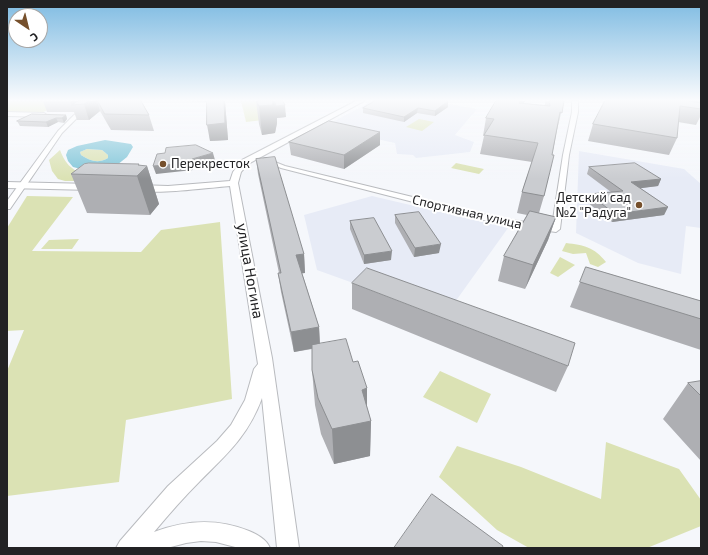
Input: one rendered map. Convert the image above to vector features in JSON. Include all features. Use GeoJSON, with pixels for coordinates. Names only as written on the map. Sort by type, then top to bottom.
{"type":"FeatureCollection","features":[{"type":"Feature","properties":{"kind":"street"},"geometry":{"type":"LineString","coordinates":[[7,207],[65,127]]}},
{"type":"Feature","properties":{"kind":"street"},"geometry":{"type":"LineString","coordinates":[[131,188],[168,189],[234,183],[237,172],[245,162],[312,127]]}},
{"type":"Feature","properties":{"kind":"street","name":"Спортивная улица"},"geometry":{"type":"LineString","coordinates":[[254,157],[284,167],[499,221],[556,229],[566,155],[572,127]]}},
{"type":"Feature","properties":{"kind":"street","name":"улица Ногина"},"geometry":{"type":"LineString","coordinates":[[234,183],[265,358],[288,548]]}},
{"type":"Feature","properties":{"kind":"street"},"geometry":{"type":"LineString","coordinates":[[7,185],[98,188]]}},
{"type":"Feature","properties":{"kind":"street"},"geometry":{"type":"LineString","coordinates":[[127,548],[150,520],[192,476],[225,446],[240,425],[252,404],[260,383],[265,358]]}},
{"type":"Feature","properties":{"kind":"street"},"geometry":{"type":"LineString","coordinates":[[141,548],[155,541],[176,534],[196,531],[216,531],[235,535],[259,548]]}},
{"type":"Feature","properties":{"kind":"shaded area"},"geometry":{"type":"Polygon","coordinates":[[[323,127],[462,127],[455,135],[474,142],[470,152],[416,158],[413,155],[397,154],[395,143],[323,127]]]}},
{"type":"Feature","properties":{"kind":"shaded area","name":"Детский сад №2 \"Радуга\""},"geometry":{"type":"Polygon","coordinates":[[[579,151],[684,169],[701,184],[701,228],[686,226],[681,274],[638,263],[576,233],[579,151]]]}},
{"type":"Feature","properties":{"kind":"shaded area"},"geometry":{"type":"Polygon","coordinates":[[[372,196],[508,228],[445,316],[317,270],[304,215],[372,196]]]}},
{"type":"Feature","properties":{"kind":"green space"},"geometry":{"type":"Polygon","coordinates":[[[406,127],[427,127],[422,131],[406,127]]]}},
{"type":"Feature","properties":{"kind":"green space"},"geometry":{"type":"Polygon","coordinates":[[[87,149],[102,150],[108,155],[108,158],[101,161],[88,159],[81,155],[80,152],[87,149]]]}},
{"type":"Feature","properties":{"kind":"green space"},"geometry":{"type":"Polygon","coordinates":[[[60,150],[63,157],[71,167],[80,173],[99,181],[65,181],[58,179],[52,171],[49,160],[60,150]]]}},
{"type":"Feature","properties":{"kind":"green space"},"geometry":{"type":"Polygon","coordinates":[[[456,163],[484,169],[479,174],[451,168],[456,163]]]}},
{"type":"Feature","properties":{"kind":"green space"},"geometry":{"type":"Polygon","coordinates":[[[27,196],[73,197],[32,251],[141,252],[161,230],[220,222],[232,399],[126,420],[119,482],[7,496],[7,371],[24,330],[7,331],[7,228],[27,196]]]}},
{"type":"Feature","properties":{"kind":"green space"},"geometry":{"type":"Polygon","coordinates":[[[79,239],[72,249],[41,249],[49,240],[79,239]]]}},
{"type":"Feature","properties":{"kind":"green space"},"geometry":{"type":"Polygon","coordinates":[[[566,243],[593,250],[606,262],[598,267],[590,264],[586,253],[573,254],[562,251],[566,243]]]}},
{"type":"Feature","properties":{"kind":"green space"},"geometry":{"type":"Polygon","coordinates":[[[560,257],[575,265],[558,277],[550,273],[560,257]]]}},
{"type":"Feature","properties":{"kind":"green space"},"geometry":{"type":"Polygon","coordinates":[[[440,371],[491,394],[477,423],[423,397],[440,371]]]}},
{"type":"Feature","properties":{"kind":"green space"},"geometry":{"type":"Polygon","coordinates":[[[606,442],[679,469],[701,500],[701,526],[647,548],[529,548],[497,530],[439,477],[457,446],[521,467],[601,499],[606,442]]]}},
{"type":"Feature","properties":{"kind":"water"},"geometry":{"type":"Polygon","coordinates":[[[105,140],[131,144],[133,147],[127,157],[117,165],[85,170],[73,167],[68,161],[66,155],[68,150],[77,146],[105,140]],[[87,149],[80,152],[81,155],[88,159],[101,161],[108,158],[108,155],[102,150],[87,149]]]}},
{"type":"Feature","properties":{"kind":"building"},"geometry":{"type":"Polygon","coordinates":[[[318,127],[356,127],[380,132],[344,155],[289,142],[318,127]]]}},
{"type":"Feature","properties":{"kind":"building"},"geometry":{"type":"Polygon","coordinates":[[[489,127],[557,127],[552,155],[554,155],[544,196],[522,192],[538,143],[484,135],[489,127]]]}},
{"type":"Feature","properties":{"kind":"building"},"geometry":{"type":"Polygon","coordinates":[[[610,127],[678,127],[677,138],[610,127]]]}},
{"type":"Feature","properties":{"kind":"building"},"geometry":{"type":"Polygon","coordinates":[[[196,145],[213,153],[192,159],[191,163],[153,166],[157,154],[165,153],[166,148],[196,145]]]}},
{"type":"Feature","properties":{"kind":"building"},"geometry":{"type":"Polygon","coordinates":[[[275,157],[304,254],[296,255],[319,327],[291,332],[278,273],[281,273],[256,159],[275,157]]]}},
{"type":"Feature","properties":{"kind":"building"},"geometry":{"type":"Polygon","coordinates":[[[635,163],[661,179],[631,182],[668,207],[615,214],[589,194],[623,191],[589,167],[635,163]]]}},
{"type":"Feature","properties":{"kind":"building"},"geometry":{"type":"Polygon","coordinates":[[[84,164],[139,164],[138,165],[147,166],[137,176],[71,174],[84,164]]]}},
{"type":"Feature","properties":{"kind":"building"},"geometry":{"type":"Polygon","coordinates":[[[530,211],[556,217],[533,265],[504,256],[530,211]]]}},
{"type":"Feature","properties":{"kind":"building"},"geometry":{"type":"Polygon","coordinates":[[[419,212],[441,244],[415,248],[395,215],[419,212]]]}},
{"type":"Feature","properties":{"kind":"building"},"geometry":{"type":"Polygon","coordinates":[[[374,218],[392,251],[364,255],[350,221],[374,218]]]}},
{"type":"Feature","properties":{"kind":"building"},"geometry":{"type":"Polygon","coordinates":[[[586,267],[701,301],[701,319],[580,282],[586,267]]]}},
{"type":"Feature","properties":{"kind":"building"},"geometry":{"type":"Polygon","coordinates":[[[367,268],[575,343],[568,366],[352,283],[367,268]]]}},
{"type":"Feature","properties":{"kind":"building"},"geometry":{"type":"Polygon","coordinates":[[[346,339],[353,362],[358,361],[367,388],[362,390],[371,421],[332,429],[318,398],[312,370],[312,345],[346,339]]]}},
{"type":"Feature","properties":{"kind":"building"},"geometry":{"type":"Polygon","coordinates":[[[701,381],[701,396],[688,383],[701,381]]]}},
{"type":"Feature","properties":{"kind":"building"},"geometry":{"type":"Polygon","coordinates":[[[432,494],[503,546],[502,548],[394,548],[432,494]]]}},
{"type":"Feature","properties":{"kind":"place","name":"Перекресток"},"geometry":{"type":"Point","coordinates":[163,164]}},
{"type":"Feature","properties":{"kind":"place","name":"Детский сад №2 \"Радуга\""},"geometry":{"type":"Point","coordinates":[639,205]}}]}
